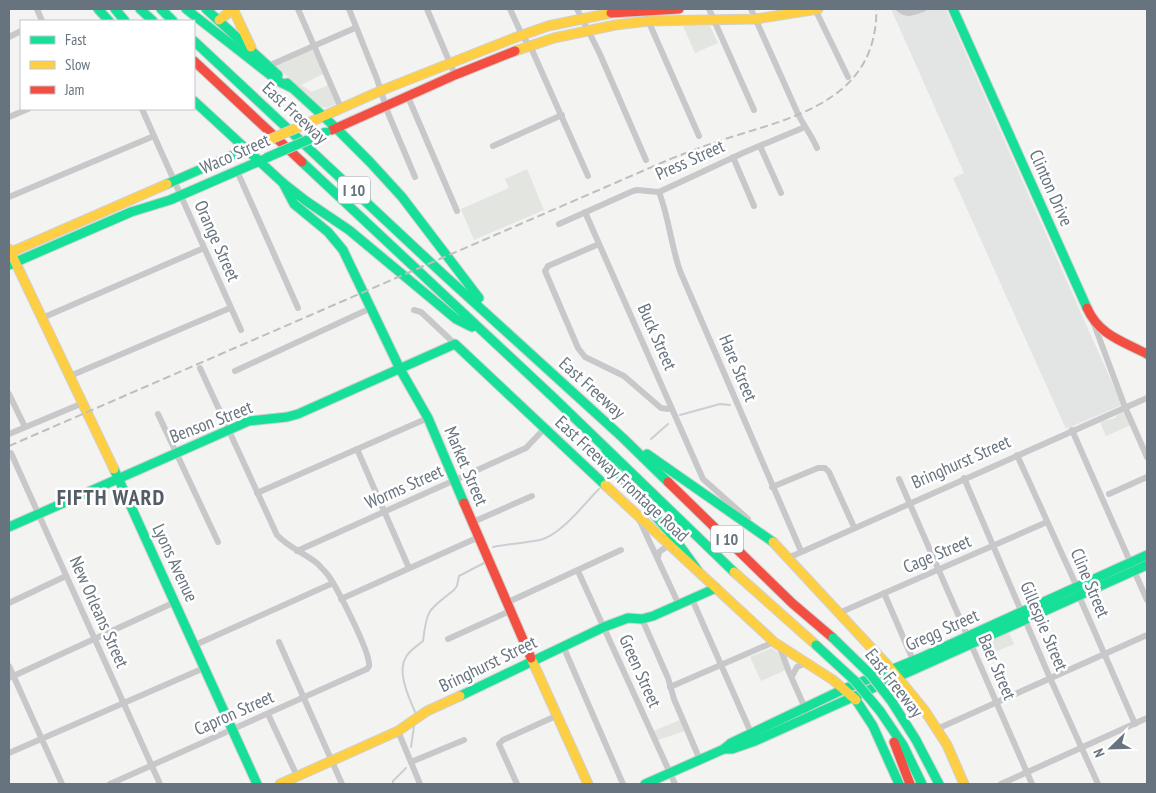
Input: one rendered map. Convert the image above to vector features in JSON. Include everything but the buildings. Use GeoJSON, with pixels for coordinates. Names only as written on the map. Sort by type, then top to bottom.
{"type":"FeatureCollection","features":[{"type":"Feature","properties":{"kind":"main road"},"geometry":{"type":"LineString","coordinates":[[98,9],[108,20]]}},
{"type":"Feature","properties":{"kind":"main road"},"geometry":{"type":"LineString","coordinates":[[115,9],[124,20]]}},
{"type":"Feature","properties":{"kind":"main road"},"geometry":{"type":"LineString","coordinates":[[140,9],[152,20]]}},
{"type":"Feature","properties":{"kind":"main road"},"geometry":{"type":"LineString","coordinates":[[161,9],[172,20]]}},
{"type":"Feature","properties":{"kind":"main road"},"geometry":{"type":"LineString","coordinates":[[186,9],[278,82],[292,88]]}},
{"type":"Feature","properties":{"kind":"main road"},"geometry":{"type":"LineString","coordinates":[[206,9],[292,88],[319,118],[336,128],[390,184],[419,219],[464,281],[515,339]]}},
{"type":"Feature","properties":{"kind":"main road"},"geometry":{"type":"LineString","coordinates":[[218,20],[232,9],[253,52]]}},
{"type":"Feature","properties":{"kind":"main road","name":"Waco Street"},"geometry":{"type":"LineString","coordinates":[[9,252],[380,91],[522,35],[581,18],[617,11],[679,9]]}},
{"type":"Feature","properties":{"kind":"main road","name":"Waco Street"},"geometry":{"type":"LineString","coordinates":[[12,264],[131,212],[181,196],[455,75],[530,46],[587,30],[648,22],[756,19],[816,9]]}},
{"type":"Feature","properties":{"kind":"main road","name":"Clinton Drive"},"geometry":{"type":"LineString","coordinates":[[953,9],[1092,321],[1101,330],[1147,354]]}},
{"type":"Feature","properties":{"kind":"main road","name":"East Freeway"},"geometry":{"type":"LineString","coordinates":[[195,41],[444,275],[623,438],[792,603],[833,638],[871,675],[892,702],[916,740],[939,784]]}},
{"type":"Feature","properties":{"kind":"main road","name":"East Freeway"},"geometry":{"type":"LineString","coordinates":[[195,62],[554,398],[731,569],[855,681],[880,711],[922,784]]}},
{"type":"Feature","properties":{"kind":"main road"},"geometry":{"type":"LineString","coordinates":[[195,102],[246,150],[262,160],[283,183],[349,230],[456,319],[485,334]]}},
{"type":"Feature","properties":{"kind":"main road","name":"Market Street"},"geometry":{"type":"LineString","coordinates":[[283,183],[290,200],[301,212],[336,239],[372,308],[400,369],[428,418],[508,607],[588,784]]}},
{"type":"Feature","properties":{"kind":"main road"},"geometry":{"type":"LineString","coordinates":[[91,217],[96,227]]}},
{"type":"Feature","properties":{"kind":"main road","name":"Lyons Avenue"},"geometry":{"type":"LineString","coordinates":[[9,252],[12,264],[42,318],[83,403],[257,784]]}},
{"type":"Feature","properties":{"kind":"main road","name":"Benson Street"},"geometry":{"type":"LineString","coordinates":[[9,527],[229,430],[256,419],[287,417],[298,414],[455,344]]}},
{"type":"Feature","properties":{"kind":"main road","name":"East Freeway Frontage Road"},"geometry":{"type":"LineString","coordinates":[[455,344],[544,429],[777,643],[829,677],[853,697],[875,731],[899,784]]}},
{"type":"Feature","properties":{"kind":"main road"},"geometry":{"type":"LineString","coordinates":[[554,398],[594,447],[672,534],[698,571]]}},
{"type":"Feature","properties":{"kind":"main road"},"geometry":{"type":"LineString","coordinates":[[623,438],[773,542],[891,669],[926,711],[947,745],[964,784]]}},
{"type":"Feature","properties":{"kind":"main road","name":"Gregg Street"},"geometry":{"type":"LineString","coordinates":[[644,784],[724,749],[732,749],[805,708],[844,689],[913,660],[969,640],[1024,616],[1132,566],[1147,555]]}},
{"type":"Feature","properties":{"kind":"main road","name":"Gregg Street"},"geometry":{"type":"LineString","coordinates":[[1132,566],[1147,565]]}},
{"type":"Feature","properties":{"kind":"main road","name":"Bringhurst Street"},"geometry":{"type":"LineString","coordinates":[[280,784],[398,732],[427,711],[604,627],[628,618],[642,619],[716,588]]}},
{"type":"Feature","properties":{"kind":"main road","name":"Gregg Street"},"geometry":{"type":"LineString","coordinates":[[753,737],[809,717],[898,677],[969,640]]}},
{"type":"Feature","properties":{"kind":"main road"},"geometry":{"type":"LineString","coordinates":[[900,746],[910,784]]}},
{"type":"Feature","properties":{"kind":"street"},"geometry":{"type":"LineString","coordinates":[[298,9],[341,108]]}},
{"type":"Feature","properties":{"kind":"street"},"geometry":{"type":"LineString","coordinates":[[349,9],[355,28],[378,79],[380,91],[414,177]]}},
{"type":"Feature","properties":{"kind":"street"},"geometry":{"type":"LineString","coordinates":[[427,9],[455,75]]}},
{"type":"Feature","properties":{"kind":"street"},"geometry":{"type":"LineString","coordinates":[[510,9],[522,35],[530,46],[588,176]]}},
{"type":"Feature","properties":{"kind":"street"},"geometry":{"type":"LineString","coordinates":[[577,9],[646,160]]}},
{"type":"Feature","properties":{"kind":"street"},"geometry":{"type":"LineString","coordinates":[[709,9],[754,110]]}},
{"type":"Feature","properties":{"kind":"street"},"geometry":{"type":"LineString","coordinates":[[751,9],[805,127],[810,132],[817,148]]}},
{"type":"Feature","properties":{"kind":"street"},"geometry":{"type":"LineString","coordinates":[[816,9],[848,77]]}},
{"type":"Feature","properties":{"kind":"street"},"geometry":{"type":"LineString","coordinates":[[899,9],[907,13],[923,9]]}},
{"type":"Feature","properties":{"kind":"street"},"geometry":{"type":"LineString","coordinates":[[643,10],[699,136]]}},
{"type":"Feature","properties":{"kind":"street"},"geometry":{"type":"LineString","coordinates":[[268,66],[355,28]]}},
{"type":"Feature","properties":{"kind":"street"},"geometry":{"type":"LineString","coordinates":[[408,97],[457,211]]}},
{"type":"Feature","properties":{"kind":"street"},"geometry":{"type":"LineString","coordinates":[[9,117],[26,110]]}},
{"type":"Feature","properties":{"kind":"street","name":"Orange Street"},"geometry":{"type":"LineString","coordinates":[[142,110],[240,330]]}},
{"type":"Feature","properties":{"kind":"street"},"geometry":{"type":"LineString","coordinates":[[493,146],[562,115]]}},
{"type":"Feature","properties":{"kind":"street","name":"Press Street"},"geometry":{"type":"LineString","coordinates":[[559,224],[637,190],[659,192],[733,157],[805,127]]}},
{"type":"Feature","properties":{"kind":"street"},"geometry":{"type":"LineString","coordinates":[[9,197],[154,136]]}},
{"type":"Feature","properties":{"kind":"street"},"geometry":{"type":"LineString","coordinates":[[760,146],[781,193]]}},
{"type":"Feature","properties":{"kind":"street"},"geometry":{"type":"LineString","coordinates":[[733,157],[754,206]]}},
{"type":"Feature","properties":{"kind":"street"},"geometry":{"type":"LineString","coordinates":[[237,170],[298,308]]}},
{"type":"Feature","properties":{"kind":"street","name":"Hare Street"},"geometry":{"type":"LineString","coordinates":[[659,192],[666,208],[672,246],[680,271],[801,551]]}},
{"type":"Feature","properties":{"kind":"street","name":"Buck Street"},"geometry":{"type":"LineString","coordinates":[[585,212],[701,474],[708,484],[773,542]]}},
{"type":"Feature","properties":{"kind":"street"},"geometry":{"type":"LineString","coordinates":[[599,244],[546,268],[546,273],[578,348],[585,357],[624,376],[661,408],[671,408]]}},
{"type":"Feature","properties":{"kind":"street"},"geometry":{"type":"LineString","coordinates":[[42,318],[204,248]]}},
{"type":"Feature","properties":{"kind":"street"},"geometry":{"type":"LineString","coordinates":[[70,376],[230,308]]}},
{"type":"Feature","properties":{"kind":"street"},"geometry":{"type":"LineString","coordinates":[[235,371],[372,308]]}},
{"type":"Feature","properties":{"kind":"street","name":"East Freeway Frontage Road"},"geometry":{"type":"LineString","coordinates":[[414,310],[422,312],[455,344]]}},
{"type":"Feature","properties":{"kind":"street"},"geometry":{"type":"LineString","coordinates":[[1092,321],[1125,407],[1147,457]]}},
{"type":"Feature","properties":{"kind":"street"},"geometry":{"type":"LineString","coordinates":[[200,368],[277,535],[317,564],[327,574],[341,599],[480,538]]}},
{"type":"Feature","properties":{"kind":"street"},"geometry":{"type":"LineString","coordinates":[[9,394],[25,427]]}},
{"type":"Feature","properties":{"kind":"street","name":"Bringhurst Street"},"geometry":{"type":"LineString","coordinates":[[788,558],[1147,398]]}},
{"type":"Feature","properties":{"kind":"street"},"geometry":{"type":"LineString","coordinates":[[9,434],[83,403]]}},
{"type":"Feature","properties":{"kind":"street"},"geometry":{"type":"LineString","coordinates":[[158,414],[218,542]]}},
{"type":"Feature","properties":{"kind":"street"},"geometry":{"type":"LineString","coordinates":[[257,493],[428,418]]}},
{"type":"Feature","properties":{"kind":"street","name":"Worms Street"},"geometry":{"type":"LineString","coordinates":[[297,551],[526,448],[544,429]]}},
{"type":"Feature","properties":{"kind":"street"},"geometry":{"type":"LineString","coordinates":[[1072,430],[1147,600]]}},
{"type":"Feature","properties":{"kind":"street"},"geometry":{"type":"LineString","coordinates":[[357,448],[409,568]]}},
{"type":"Feature","properties":{"kind":"street","name":"New Orleans Street"},"geometry":{"type":"LineString","coordinates":[[11,453],[160,784]]}},
{"type":"Feature","properties":{"kind":"street","name":"Cline Street"},"geometry":{"type":"LineString","coordinates":[[1017,455],[1135,724]]}},
{"type":"Feature","properties":{"kind":"street"},"geometry":{"type":"LineString","coordinates":[[772,487],[820,467],[826,469],[854,527]]}},
{"type":"Feature","properties":{"kind":"street"},"geometry":{"type":"LineString","coordinates":[[1109,494],[1147,477]]}},
{"type":"Feature","properties":{"kind":"street","name":"Gillespie Street"},"geometry":{"type":"LineString","coordinates":[[964,478],[1098,784]]}},
{"type":"Feature","properties":{"kind":"street","name":"Baer Street"},"geometry":{"type":"LineString","coordinates":[[899,479],[1032,784]]}},
{"type":"Feature","properties":{"kind":"street"},"geometry":{"type":"LineString","coordinates":[[473,522],[532,496]]}},
{"type":"Feature","properties":{"kind":"street"},"geometry":{"type":"LineString","coordinates":[[638,516],[678,605]]}},
{"type":"Feature","properties":{"kind":"street","name":"Cage Street"},"geometry":{"type":"LineString","coordinates":[[839,613],[1047,522]]}},
{"type":"Feature","properties":{"kind":"street"},"geometry":{"type":"LineString","coordinates":[[658,558],[659,552],[669,545]]}},
{"type":"Feature","properties":{"kind":"street"},"geometry":{"type":"LineString","coordinates":[[448,639],[621,550]]}},
{"type":"Feature","properties":{"kind":"street","name":"Green Street"},"geometry":{"type":"LineString","coordinates":[[578,571],[675,784]]}},
{"type":"Feature","properties":{"kind":"street"},"geometry":{"type":"LineString","coordinates":[[9,603],[66,576]]}},
{"type":"Feature","properties":{"kind":"street"},"geometry":{"type":"LineString","coordinates":[[195,645],[333,583]]}},
{"type":"Feature","properties":{"kind":"street"},"geometry":{"type":"LineString","coordinates":[[884,593],[913,660]]}},
{"type":"Feature","properties":{"kind":"street","name":"Capron Street"},"geometry":{"type":"LineString","coordinates":[[110,784],[367,669],[369,666],[368,658],[351,617],[341,599]]}},
{"type":"Feature","properties":{"kind":"street"},"geometry":{"type":"LineString","coordinates":[[692,599],[753,737]]}},
{"type":"Feature","properties":{"kind":"street"},"geometry":{"type":"LineString","coordinates":[[11,677],[175,602]]}},
{"type":"Feature","properties":{"kind":"street"},"geometry":{"type":"LineString","coordinates":[[642,619],[668,678],[700,760]]}},
{"type":"Feature","properties":{"kind":"street"},"geometry":{"type":"LineString","coordinates":[[937,729],[1147,635]]}},
{"type":"Feature","properties":{"kind":"street"},"geometry":{"type":"LineString","coordinates":[[278,642],[342,784]]}},
{"type":"Feature","properties":{"kind":"street"},"geometry":{"type":"LineString","coordinates":[[670,687],[777,643],[809,717]]}},
{"type":"Feature","properties":{"kind":"street"},"geometry":{"type":"LineString","coordinates":[[563,646],[623,784]]}},
{"type":"Feature","properties":{"kind":"street"},"geometry":{"type":"LineString","coordinates":[[792,676],[797,667],[805,663]]}},
{"type":"Feature","properties":{"kind":"street"},"geometry":{"type":"LineString","coordinates":[[9,666],[11,677],[62,784]]}},
{"type":"Feature","properties":{"kind":"street"},"geometry":{"type":"LineString","coordinates":[[9,753],[204,668]]}},
{"type":"Feature","properties":{"kind":"street"},"geometry":{"type":"LineString","coordinates":[[268,714],[297,776]]}},
{"type":"Feature","properties":{"kind":"street"},"geometry":{"type":"LineString","coordinates":[[516,784],[499,744],[503,740],[556,716]]}},
{"type":"Feature","properties":{"kind":"street"},"geometry":{"type":"LineString","coordinates":[[1001,784],[1147,718]]}},
{"type":"Feature","properties":{"kind":"street"},"geometry":{"type":"LineString","coordinates":[[398,732],[420,784]]}},
{"type":"Feature","properties":{"kind":"street"},"geometry":{"type":"LineString","coordinates":[[411,762],[464,740]]}},
{"type":"Feature","properties":{"kind":"shaded area"},"geometry":{"type":"Polygon","coordinates":[[[891,9],[946,9],[1122,405],[1066,429],[953,178],[964,173],[891,9]]]}},
{"type":"Feature","properties":{"kind":"shaded area"},"geometry":{"type":"Polygon","coordinates":[[[683,26],[710,26],[718,43],[695,53],[683,26]]]}},
{"type":"Feature","properties":{"kind":"shaded area"},"geometry":{"type":"Polygon","coordinates":[[[312,50],[323,74],[301,85],[312,92],[328,85],[336,104],[326,108],[320,106],[276,66],[279,63],[312,50]]]}},
{"type":"Feature","properties":{"kind":"shaded area"},"geometry":{"type":"Polygon","coordinates":[[[527,169],[544,210],[474,240],[461,209],[509,188],[505,179],[527,169]]]}},
{"type":"Feature","properties":{"kind":"shaded area"},"geometry":{"type":"Polygon","coordinates":[[[1125,412],[1131,425],[1106,436],[1100,422],[1115,418],[1117,415],[1125,412]]]}},
{"type":"Feature","properties":{"kind":"shaded area"},"geometry":{"type":"Polygon","coordinates":[[[1009,633],[1014,644],[995,652],[990,641],[1009,633]]]}},
{"type":"Feature","properties":{"kind":"shaded area"},"geometry":{"type":"Polygon","coordinates":[[[772,648],[780,654],[786,670],[761,681],[750,657],[772,648]]]}},
{"type":"Feature","properties":{"kind":"shaded area"},"geometry":{"type":"Polygon","coordinates":[[[680,720],[685,731],[658,740],[654,731],[680,720]]]}},
{"type":"Feature","properties":{"kind":"waterway"},"geometry":{"type":"LineString","coordinates":[[680,415],[720,404],[730,405]]}},
{"type":"Feature","properties":{"kind":"waterway"},"geometry":{"type":"LineString","coordinates":[[651,439],[668,424]]}},
{"type":"Feature","properties":{"kind":"waterway"},"geometry":{"type":"LineString","coordinates":[[493,547],[540,540],[548,537],[564,526],[599,489]]}},
{"type":"Feature","properties":{"kind":"waterway"},"geometry":{"type":"LineString","coordinates":[[416,714],[403,678],[403,663],[412,650],[423,641],[430,611],[454,590],[459,576],[484,563]]}},
{"type":"Feature","properties":{"kind":"waterway"},"geometry":{"type":"LineString","coordinates":[[411,747],[414,726]]}},
{"type":"Feature","properties":{"kind":"waterway"},"geometry":{"type":"LineString","coordinates":[[393,784],[393,781],[406,768]]}},
{"type":"Feature","properties":{"kind":"railway"},"geometry":{"type":"LineString","coordinates":[[9,446],[661,163],[709,144],[769,125],[813,108],[849,82],[863,64],[873,39],[876,9]]}},
{"type":"Feature","properties":{"kind":"traffic: fast"},"geometry":{"type":"LineString","coordinates":[[98,9],[108,20]]}},
{"type":"Feature","properties":{"kind":"traffic: fast"},"geometry":{"type":"LineString","coordinates":[[115,9],[124,20]]}},
{"type":"Feature","properties":{"kind":"traffic: fast"},"geometry":{"type":"LineString","coordinates":[[140,9],[152,20]]}},
{"type":"Feature","properties":{"kind":"traffic: fast"},"geometry":{"type":"LineString","coordinates":[[161,9],[172,20]]}},
{"type":"Feature","properties":{"kind":"traffic: fast"},"geometry":{"type":"LineString","coordinates":[[186,9],[278,81],[292,88]]}},
{"type":"Feature","properties":{"kind":"traffic: fast"},"geometry":{"type":"LineString","coordinates":[[206,9],[278,75]]}},
{"type":"Feature","properties":{"kind":"traffic: fast"},"geometry":{"type":"LineString","coordinates":[[953,9],[1087,308]]}},
{"type":"Feature","properties":{"kind":"traffic: fast"},"geometry":{"type":"LineString","coordinates":[[195,42],[444,275],[623,438],[668,482]]}},
{"type":"Feature","properties":{"kind":"traffic: fast"},"geometry":{"type":"LineString","coordinates":[[287,83],[336,128]]}},
{"type":"Feature","properties":{"kind":"traffic: fast"},"geometry":{"type":"LineString","coordinates":[[195,102],[283,183],[294,204],[328,232],[343,250],[400,369],[428,418],[464,503]]}},
{"type":"Feature","properties":{"kind":"traffic: fast"},"geometry":{"type":"LineString","coordinates":[[336,128],[402,197],[479,298]]}},
{"type":"Feature","properties":{"kind":"traffic: fast"},"geometry":{"type":"LineString","coordinates":[[266,158],[326,132]]}},
{"type":"Feature","properties":{"kind":"traffic: fast"},"geometry":{"type":"LineString","coordinates":[[167,184],[249,148]]}},
{"type":"Feature","properties":{"kind":"traffic: fast"},"geometry":{"type":"LineString","coordinates":[[9,265],[131,212],[170,200],[262,160]]}},
{"type":"Feature","properties":{"kind":"traffic: fast"},"geometry":{"type":"LineString","coordinates":[[302,162],[554,398],[734,572]]}},
{"type":"Feature","properties":{"kind":"traffic: fast"},"geometry":{"type":"LineString","coordinates":[[283,183],[349,230],[456,319],[472,327]]}},
{"type":"Feature","properties":{"kind":"traffic: fast"},"geometry":{"type":"LineString","coordinates":[[9,527],[249,421],[298,414],[455,344],[605,485]]}},
{"type":"Feature","properties":{"kind":"traffic: fast"},"geometry":{"type":"LineString","coordinates":[[647,454],[773,542]]}},
{"type":"Feature","properties":{"kind":"traffic: fast"},"geometry":{"type":"LineString","coordinates":[[602,455],[672,535],[698,571]]}},
{"type":"Feature","properties":{"kind":"traffic: fast"},"geometry":{"type":"LineString","coordinates":[[114,469],[257,784]]}},
{"type":"Feature","properties":{"kind":"traffic: fast"},"geometry":{"type":"LineString","coordinates":[[645,784],[724,749],[731,743],[844,689],[920,658],[1147,555]]}},
{"type":"Feature","properties":{"kind":"traffic: fast"},"geometry":{"type":"LineString","coordinates":[[724,749],[732,749],[755,741],[1147,565]]}},
{"type":"Feature","properties":{"kind":"traffic: fast"},"geometry":{"type":"LineString","coordinates":[[460,696],[604,627],[628,618],[642,619],[653,616],[716,588]]}},
{"type":"Feature","properties":{"kind":"traffic: fast"},"geometry":{"type":"LineString","coordinates":[[833,638],[871,675],[892,702],[916,740]]}},
{"type":"Feature","properties":{"kind":"traffic: fast"},"geometry":{"type":"LineString","coordinates":[[816,645],[855,681],[880,711]]}},
{"type":"Feature","properties":{"kind":"traffic: fast"},"geometry":{"type":"LineString","coordinates":[[856,700],[873,726],[899,784]]}},
{"type":"Feature","properties":{"kind":"traffic: fast"},"geometry":{"type":"LineString","coordinates":[[880,711],[903,745],[922,784]]}},
{"type":"Feature","properties":{"kind":"traffic: fast"},"geometry":{"type":"LineString","coordinates":[[916,740],[939,784]]}},
{"type":"Feature","properties":{"kind":"traffic: slow"},"geometry":{"type":"LineString","coordinates":[[219,20],[230,9]]}},
{"type":"Feature","properties":{"kind":"traffic: slow"},"geometry":{"type":"LineString","coordinates":[[233,9],[251,47]]}},
{"type":"Feature","properties":{"kind":"traffic: slow"},"geometry":{"type":"LineString","coordinates":[[515,51],[554,38],[615,25],[649,21],[756,19],[818,9]]}},
{"type":"Feature","properties":{"kind":"traffic: slow"},"geometry":{"type":"LineString","coordinates":[[315,120],[380,91],[514,38],[548,26],[611,13]]}},
{"type":"Feature","properties":{"kind":"traffic: slow"},"geometry":{"type":"LineString","coordinates":[[257,145],[315,120]]}},
{"type":"Feature","properties":{"kind":"traffic: slow"},"geometry":{"type":"LineString","coordinates":[[9,253],[167,184]]}},
{"type":"Feature","properties":{"kind":"traffic: slow"},"geometry":{"type":"LineString","coordinates":[[9,249],[114,469]]}},
{"type":"Feature","properties":{"kind":"traffic: slow"},"geometry":{"type":"LineString","coordinates":[[605,485],[774,642],[833,680],[856,700]]}},
{"type":"Feature","properties":{"kind":"traffic: slow"},"geometry":{"type":"LineString","coordinates":[[773,542],[891,669],[925,711],[947,745],[964,784]]}},
{"type":"Feature","properties":{"kind":"traffic: slow"},"geometry":{"type":"LineString","coordinates":[[734,572],[816,645]]}},
{"type":"Feature","properties":{"kind":"traffic: slow"},"geometry":{"type":"LineString","coordinates":[[531,658],[588,784]]}},
{"type":"Feature","properties":{"kind":"traffic: slow"},"geometry":{"type":"LineString","coordinates":[[280,784],[398,731],[427,711],[460,696]]}},
{"type":"Feature","properties":{"kind":"traffic: jam"},"geometry":{"type":"LineString","coordinates":[[611,13],[679,9]]}},
{"type":"Feature","properties":{"kind":"traffic: jam"},"geometry":{"type":"LineString","coordinates":[[332,130],[455,75],[515,51]]}},
{"type":"Feature","properties":{"kind":"traffic: jam"},"geometry":{"type":"LineString","coordinates":[[195,62],[302,162]]}},
{"type":"Feature","properties":{"kind":"traffic: jam"},"geometry":{"type":"LineString","coordinates":[[1087,308],[1098,325],[1105,331],[1120,341],[1147,354]]}},
{"type":"Feature","properties":{"kind":"traffic: jam"},"geometry":{"type":"LineString","coordinates":[[668,482],[792,603],[833,638]]}},
{"type":"Feature","properties":{"kind":"traffic: jam"},"geometry":{"type":"LineString","coordinates":[[464,503],[531,658]]}},
{"type":"Feature","properties":{"kind":"traffic: jam"},"geometry":{"type":"LineString","coordinates":[[894,742],[910,784]]}},
{"type":"Feature","properties":{"kind":"district","name":"FIFTH WARD"},"geometry":{"type":"Point","coordinates":[111,497]}}]}
